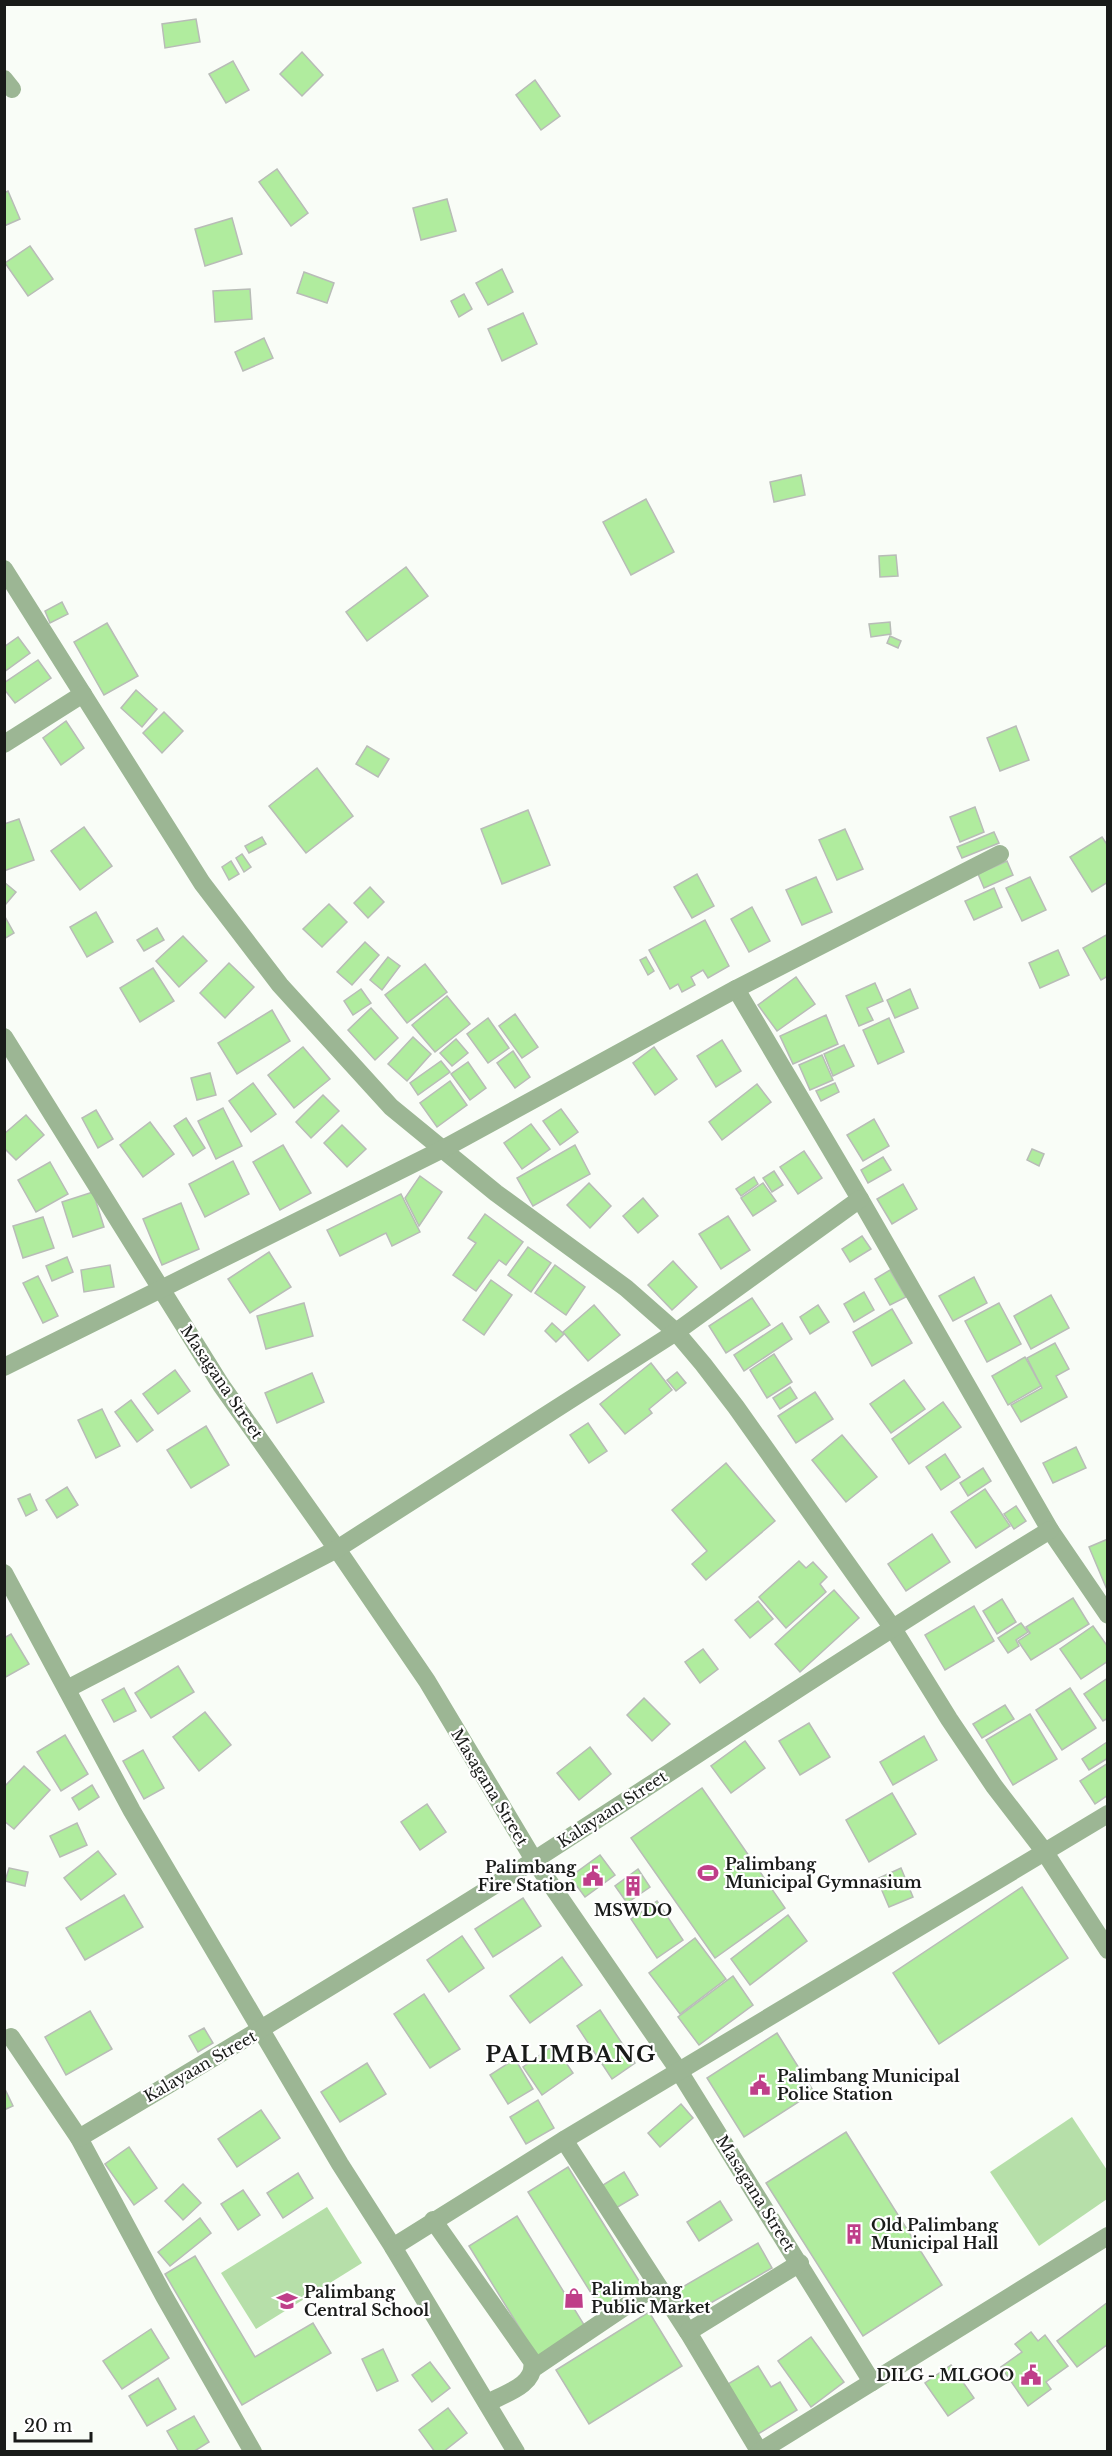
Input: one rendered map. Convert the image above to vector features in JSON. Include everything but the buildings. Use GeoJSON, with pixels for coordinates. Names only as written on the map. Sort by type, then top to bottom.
{"type":"FeatureCollection","features":[{"type":"Feature","properties":{"kind":"street"},"geometry":{"type":"LineString","coordinates":[[4,569],[202,883],[280,986],[392,1107],[496,1193],[626,1288],[676,1332],[736,1407],[892,1627],[994,1786],[1044,1851],[1107,1950]]}},
{"type":"Feature","properties":{"kind":"street"},"geometry":{"type":"LineString","coordinates":[[4,744],[83,694]]}},
{"type":"Feature","properties":{"kind":"street"},"geometry":{"type":"LineString","coordinates":[[4,1366],[443,1149],[735,989],[1000,854]]}},
{"type":"Feature","properties":{"kind":"street"},"geometry":{"type":"LineString","coordinates":[[735,989],[860,1199],[1050,1530],[1107,1616]]}},
{"type":"Feature","properties":{"kind":"street","name":"Masagana Street"},"geometry":{"type":"LineString","coordinates":[[4,1037],[221,1386],[338,1549],[427,1681],[534,1860],[679,2071],[872,2382]]}},
{"type":"Feature","properties":{"kind":"street"},"geometry":{"type":"LineString","coordinates":[[68,1689],[338,1549],[676,1332],[860,1199]]}},
{"type":"Feature","properties":{"kind":"street","name":"Kalayaan Street"},"geometry":{"type":"LineString","coordinates":[[78,2138],[261,2031],[534,1860],[892,1627],[1050,1530]]}},
{"type":"Feature","properties":{"kind":"street"},"geometry":{"type":"LineString","coordinates":[[4,1573],[132,1810],[340,2164],[516,2451]]}},
{"type":"Feature","properties":{"kind":"street"},"geometry":{"type":"LineString","coordinates":[[393,2247],[564,2140],[1107,1814]]}},
{"type":"Feature","properties":{"kind":"street"},"geometry":{"type":"LineString","coordinates":[[11,2037],[78,2138],[164,2296],[253,2451]]}},
{"type":"Feature","properties":{"kind":"street"},"geometry":{"type":"LineString","coordinates":[[564,2140],[688,2332],[759,2451],[1107,2236]]}},
{"type":"Feature","properties":{"kind":"street"},"geometry":{"type":"LineString","coordinates":[[433,2220],[532,2361],[533,2374],[525,2383],[486,2403]]}},
{"type":"Feature","properties":{"kind":"street"},"geometry":{"type":"LineString","coordinates":[[688,2332],[800,2263]]}},
{"type":"Feature","properties":{"kind":"street"},"geometry":{"type":"LineString","coordinates":[[534,2368],[657,2285]]}},
{"type":"Feature","properties":{"kind":"green space"},"geometry":{"type":"Polygon","coordinates":[[[1072,2117],[1107,2170],[1107,2199],[1039,2246],[990,2172],[1072,2117]]]}},
{"type":"Feature","properties":{"kind":"green space"},"geometry":{"type":"Polygon","coordinates":[[[327,2207],[362,2263],[256,2329],[221,2273],[327,2207]]]}},
{"type":"Feature","properties":{"kind":"place","name":"Palimbang Municipal Gymnasium"},"geometry":{"type":"Point","coordinates":[708,1873]}},
{"type":"Feature","properties":{"kind":"place","name":"Palimbang Fire Station"},"geometry":{"type":"Point","coordinates":[593,1876]}},
{"type":"Feature","properties":{"kind":"place","name":"MSWDO"},"geometry":{"type":"Point","coordinates":[633,1886]}},
{"type":"Feature","properties":{"kind":"place","name":"Palimbang Municipal Police Station"},"geometry":{"type":"Point","coordinates":[760,2085]}},
{"type":"Feature","properties":{"kind":"place","name":"Old Palimbang Municipal Hall"},"geometry":{"type":"Point","coordinates":[854,2234]}},
{"type":"Feature","properties":{"kind":"place","name":"Palimbang Public Market"},"geometry":{"type":"Point","coordinates":[574,2298]}},
{"type":"Feature","properties":{"kind":"place","name":"Palimbang Central School"},"geometry":{"type":"Point","coordinates":[287,2301]}},
{"type":"Feature","properties":{"kind":"place","name":"DILG - MLGOO"},"geometry":{"type":"Point","coordinates":[1031,2375]}},
{"type":"Feature","properties":{"kind":"district","name":"PALIMBANG"},"geometry":{"type":"Point","coordinates":[571,2054]}}]}
